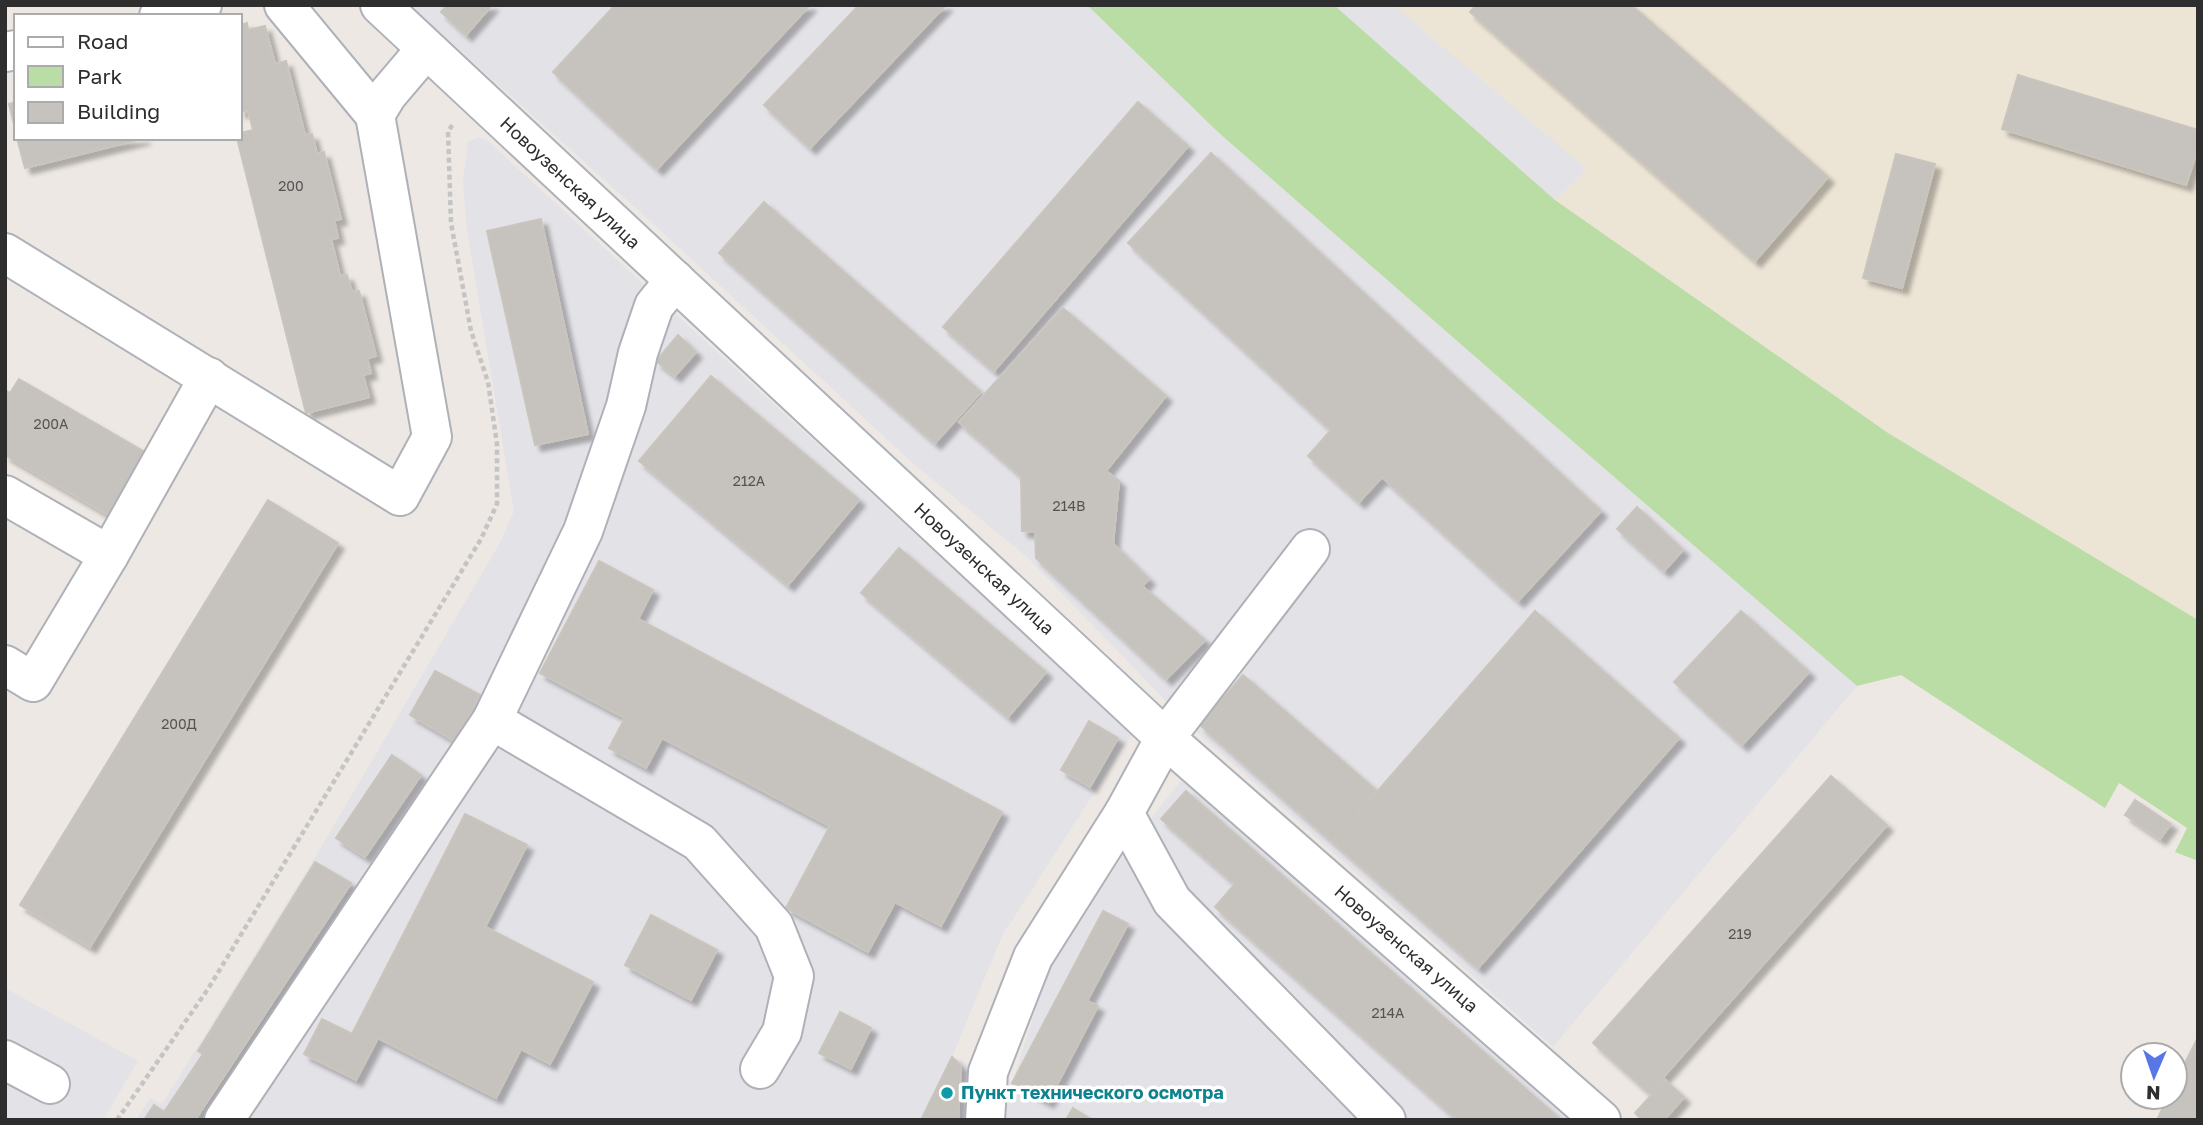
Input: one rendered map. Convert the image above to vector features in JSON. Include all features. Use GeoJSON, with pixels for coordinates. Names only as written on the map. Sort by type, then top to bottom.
{"type":"FeatureCollection","features":[{"type":"Feature","properties":{"kind":"street"},"geometry":{"type":"LineString","coordinates":[[167,14],[202,5]]}},
{"type":"Feature","properties":{"kind":"street"},"geometry":{"type":"LineString","coordinates":[[5,253],[400,496],[432,437],[375,115],[284,5]]}},
{"type":"Feature","properties":{"kind":"street","name":"Новоузенская улица"},"geometry":{"type":"LineString","coordinates":[[380,5],[1165,738],[1601,1120]]}},
{"type":"Feature","properties":{"kind":"street"},"geometry":{"type":"LineString","coordinates":[[375,115],[387,95],[426,49]]}},
{"type":"Feature","properties":{"kind":"street"},"geometry":{"type":"LineString","coordinates":[[224,1120],[492,720],[583,531],[626,406],[638,353],[654,306],[675,281]]}},
{"type":"Feature","properties":{"kind":"street"},"geometry":{"type":"LineString","coordinates":[[5,665],[33,682],[209,377]]}},
{"type":"Feature","properties":{"kind":"street"},"geometry":{"type":"LineString","coordinates":[[5,495],[108,555]]}},
{"type":"Feature","properties":{"kind":"street"},"geometry":{"type":"LineString","coordinates":[[985,1120],[988,1072],[1033,957],[1124,813],[1165,738],[1310,549]]}},
{"type":"Feature","properties":{"kind":"street"},"geometry":{"type":"LineString","coordinates":[[492,720],[699,842],[774,926],[794,976],[782,1032],[760,1069]]}},
{"type":"Feature","properties":{"kind":"street"},"geometry":{"type":"LineString","coordinates":[[1124,813],[1172,901],[1386,1120]]}},
{"type":"Feature","properties":{"kind":"street"},"geometry":{"type":"LineString","coordinates":[[5,1060],[50,1084]]}},
{"type":"Feature","properties":{"kind":"path"},"geometry":{"type":"LineString","coordinates":[[117,1120],[215,977],[481,539],[496,504],[497,444],[488,382],[471,331],[450,223],[448,131],[473,93]]}},
{"type":"Feature","properties":{"kind":"shaded area"},"geometry":{"type":"Polygon","coordinates":[[[409,5],[1087,5],[1219,133],[1857,686],[1553,1047],[1191,727],[1027,557],[916,466],[637,209],[409,5]]]}},
{"type":"Feature","properties":{"kind":"shaded area"},"geometry":{"type":"Polygon","coordinates":[[[1334,5],[1394,5],[1587,169],[1555,200],[1334,5]]]}},
{"type":"Feature","properties":{"kind":"shaded area"},"geometry":{"type":"Polygon","coordinates":[[[1394,5],[2198,5],[2198,620],[1888,433],[1555,200],[1587,169],[1394,5]]]}},
{"type":"Feature","properties":{"kind":"shaded area"},"geometry":{"type":"Polygon","coordinates":[[[478,137],[488,141],[1132,734],[1002,936],[952,1057],[1012,1083],[1049,968],[1130,845],[1183,778],[1575,1120],[136,1120],[150,1098],[162,1104],[323,844],[501,541],[514,511],[467,230],[463,181],[468,142],[478,137]]]}},
{"type":"Feature","properties":{"kind":"shaded area"},"geometry":{"type":"Polygon","coordinates":[[[5,988],[138,1061],[103,1120],[5,1120],[5,988]]]}},
{"type":"Feature","properties":{"kind":"green space"},"geometry":{"type":"Polygon","coordinates":[[[1087,5],[1334,5],[1555,200],[1888,433],[2198,620],[2198,861],[2175,852],[2187,828],[2119,783],[2105,808],[1901,675],[1857,686],[1219,133],[1087,5]]]}},
{"type":"Feature","properties":{"kind":"building"},"geometry":{"type":"Polygon","coordinates":[[[447,5],[492,5],[466,35],[441,12],[447,5]]]}},
{"type":"Feature","properties":{"kind":"building"},"geometry":{"type":"Polygon","coordinates":[[[615,5],[810,5],[657,169],[553,72],[615,5]]]}},
{"type":"Feature","properties":{"kind":"building"},"geometry":{"type":"Polygon","coordinates":[[[859,5],[946,5],[810,148],[764,105],[859,5]]]}},
{"type":"Feature","properties":{"kind":"building"},"geometry":{"type":"Polygon","coordinates":[[[1476,5],[1631,5],[1828,177],[1755,261],[1470,12],[1476,5]]]}},
{"type":"Feature","properties":{"kind":"building"},"geometry":{"type":"Polygon","coordinates":[[[247,23],[248,30],[265,26],[275,64],[286,61],[305,135],[312,134],[317,154],[324,152],[341,219],[334,220],[338,238],[331,239],[340,276],[347,275],[352,292],[359,291],[376,356],[367,358],[371,373],[363,375],[369,397],[306,413],[238,140],[242,140],[242,133],[253,130],[248,110],[242,112],[242,24],[247,23]]]}},
{"type":"Feature","properties":{"kind":"building"},"geometry":{"type":"Polygon","coordinates":[[[2018,75],[2198,130],[2198,148],[2186,185],[2002,129],[2018,75]]]}},
{"type":"Feature","properties":{"kind":"building"},"geometry":{"type":"Polygon","coordinates":[[[1138,102],[1188,146],[994,371],[943,327],[1138,102]]]}},
{"type":"Feature","properties":{"kind":"building"},"geometry":{"type":"Polygon","coordinates":[[[14,103],[14,124],[9,104],[14,103]]]}},
{"type":"Feature","properties":{"kind":"building"},"geometry":{"type":"Polygon","coordinates":[[[18,140],[137,140],[25,168],[18,140]]]}},
{"type":"Feature","properties":{"kind":"building"},"geometry":{"type":"Polygon","coordinates":[[[1211,153],[1601,511],[1518,601],[1382,477],[1359,502],[1308,456],[1331,430],[1128,243],[1211,153]]]}},
{"type":"Feature","properties":{"kind":"building"},"geometry":{"type":"Polygon","coordinates":[[[1896,154],[1935,164],[1902,288],[1863,278],[1896,154]]]}},
{"type":"Feature","properties":{"kind":"building"},"geometry":{"type":"Polygon","coordinates":[[[764,202],[981,392],[935,443],[719,253],[764,202]]]}},
{"type":"Feature","properties":{"kind":"building"},"geometry":{"type":"Polygon","coordinates":[[[541,219],[588,434],[535,445],[487,231],[541,219]]]}},
{"type":"Feature","properties":{"kind":"building"},"geometry":{"type":"Polygon","coordinates":[[[1063,308],[1166,396],[1106,471],[1119,481],[1113,544],[1149,579],[1142,586],[1205,640],[1166,679],[1036,558],[1035,532],[1022,531],[1021,476],[959,422],[1063,308]]]}},
{"type":"Feature","properties":{"kind":"building"},"geometry":{"type":"Polygon","coordinates":[[[678,335],[696,352],[675,376],[656,361],[678,335]]]}},
{"type":"Feature","properties":{"kind":"building"},"geometry":{"type":"Polygon","coordinates":[[[711,376],[859,500],[788,585],[639,461],[711,376]]]}},
{"type":"Feature","properties":{"kind":"building"},"geometry":{"type":"Polygon","coordinates":[[[19,379],[157,459],[121,522],[5,455],[5,390],[10,393],[19,379]]]}},
{"type":"Feature","properties":{"kind":"building"},"geometry":{"type":"Polygon","coordinates":[[[268,500],[338,543],[90,947],[20,905],[268,500]]]}},
{"type":"Feature","properties":{"kind":"building"},"geometry":{"type":"Polygon","coordinates":[[[1637,507],[1683,550],[1664,571],[1617,529],[1637,507]]]}},
{"type":"Feature","properties":{"kind":"building"},"geometry":{"type":"Polygon","coordinates":[[[899,548],[1046,672],[1008,717],[861,593],[899,548]]]}},
{"type":"Feature","properties":{"kind":"building"},"geometry":{"type":"Polygon","coordinates":[[[599,561],[653,590],[638,619],[1002,812],[941,926],[895,902],[868,952],[786,908],[830,826],[662,738],[646,768],[609,748],[625,718],[540,673],[599,561]]]}},
{"type":"Feature","properties":{"kind":"building"},"geometry":{"type":"Polygon","coordinates":[[[1535,611],[1679,738],[1478,968],[1333,842],[1535,611]]]}},
{"type":"Feature","properties":{"kind":"building"},"geometry":{"type":"Polygon","coordinates":[[[1741,611],[1809,672],[1742,745],[1674,682],[1741,611]]]}},
{"type":"Feature","properties":{"kind":"building"},"geometry":{"type":"Polygon","coordinates":[[[435,671],[480,695],[455,741],[410,715],[435,671]]]}},
{"type":"Feature","properties":{"kind":"building"},"geometry":{"type":"Polygon","coordinates":[[[1243,675],[1377,791],[1333,842],[1200,725],[1243,675]]]}},
{"type":"Feature","properties":{"kind":"building"},"geometry":{"type":"Polygon","coordinates":[[[1089,721],[1118,738],[1090,787],[1061,770],[1089,721]]]}},
{"type":"Feature","properties":{"kind":"building"},"geometry":{"type":"Polygon","coordinates":[[[392,755],[421,775],[365,857],[336,838],[392,755]]]}},
{"type":"Feature","properties":{"kind":"building"},"geometry":{"type":"Polygon","coordinates":[[[1831,776],[1887,825],[1649,1093],[1593,1043],[1831,776]]]}},
{"type":"Feature","properties":{"kind":"building"},"geometry":{"type":"Polygon","coordinates":[[[1186,791],[1561,1120],[1458,1120],[1215,907],[1235,884],[1161,819],[1186,791]]]}},
{"type":"Feature","properties":{"kind":"building"},"geometry":{"type":"Polygon","coordinates":[[[2135,800],[2171,824],[2160,839],[2125,815],[2135,800]]]}},
{"type":"Feature","properties":{"kind":"building"},"geometry":{"type":"Polygon","coordinates":[[[465,814],[527,845],[485,927],[593,982],[550,1064],[521,1049],[496,1098],[378,1038],[356,1080],[304,1054],[322,1019],[352,1034],[465,814]]]}},
{"type":"Feature","properties":{"kind":"building"},"geometry":{"type":"Polygon","coordinates":[[[315,862],[351,883],[195,1120],[144,1120],[154,1105],[164,1112],[203,1054],[198,1051],[315,862]]]}},
{"type":"Feature","properties":{"kind":"building"},"geometry":{"type":"Polygon","coordinates":[[[1103,911],[1128,924],[1087,1001],[1098,1006],[1048,1102],[1012,1083],[1103,911]]]}},
{"type":"Feature","properties":{"kind":"building"},"geometry":{"type":"Polygon","coordinates":[[[651,915],[717,950],[691,1000],[625,965],[651,915]]]}},
{"type":"Feature","properties":{"kind":"building"},"geometry":{"type":"Polygon","coordinates":[[[840,1012],[871,1028],[851,1069],[819,1053],[840,1012]]]}},
{"type":"Feature","properties":{"kind":"building"},"geometry":{"type":"Polygon","coordinates":[[[2198,1037],[2198,1120],[2157,1120],[2161,1111],[2189,1111],[2189,1055],[2198,1037]]]}},
{"type":"Feature","properties":{"kind":"building","name":"Пункт технического осмотра"},"geometry":{"type":"Polygon","coordinates":[[[952,1057],[961,1066],[958,1120],[921,1120],[952,1057]]]}},
{"type":"Feature","properties":{"kind":"building"},"geometry":{"type":"Polygon","coordinates":[[[1665,1080],[1684,1097],[1664,1120],[1642,1120],[1635,1113],[1665,1080]]]}},
{"type":"Feature","properties":{"kind":"building"},"geometry":{"type":"Polygon","coordinates":[[[1073,1108],[1092,1120],[1066,1120],[1073,1108]]]}},
{"type":"Feature","properties":{"kind":"place","name":"Пункт технического осмотра"},"geometry":{"type":"Point","coordinates":[947,1093]}}]}
